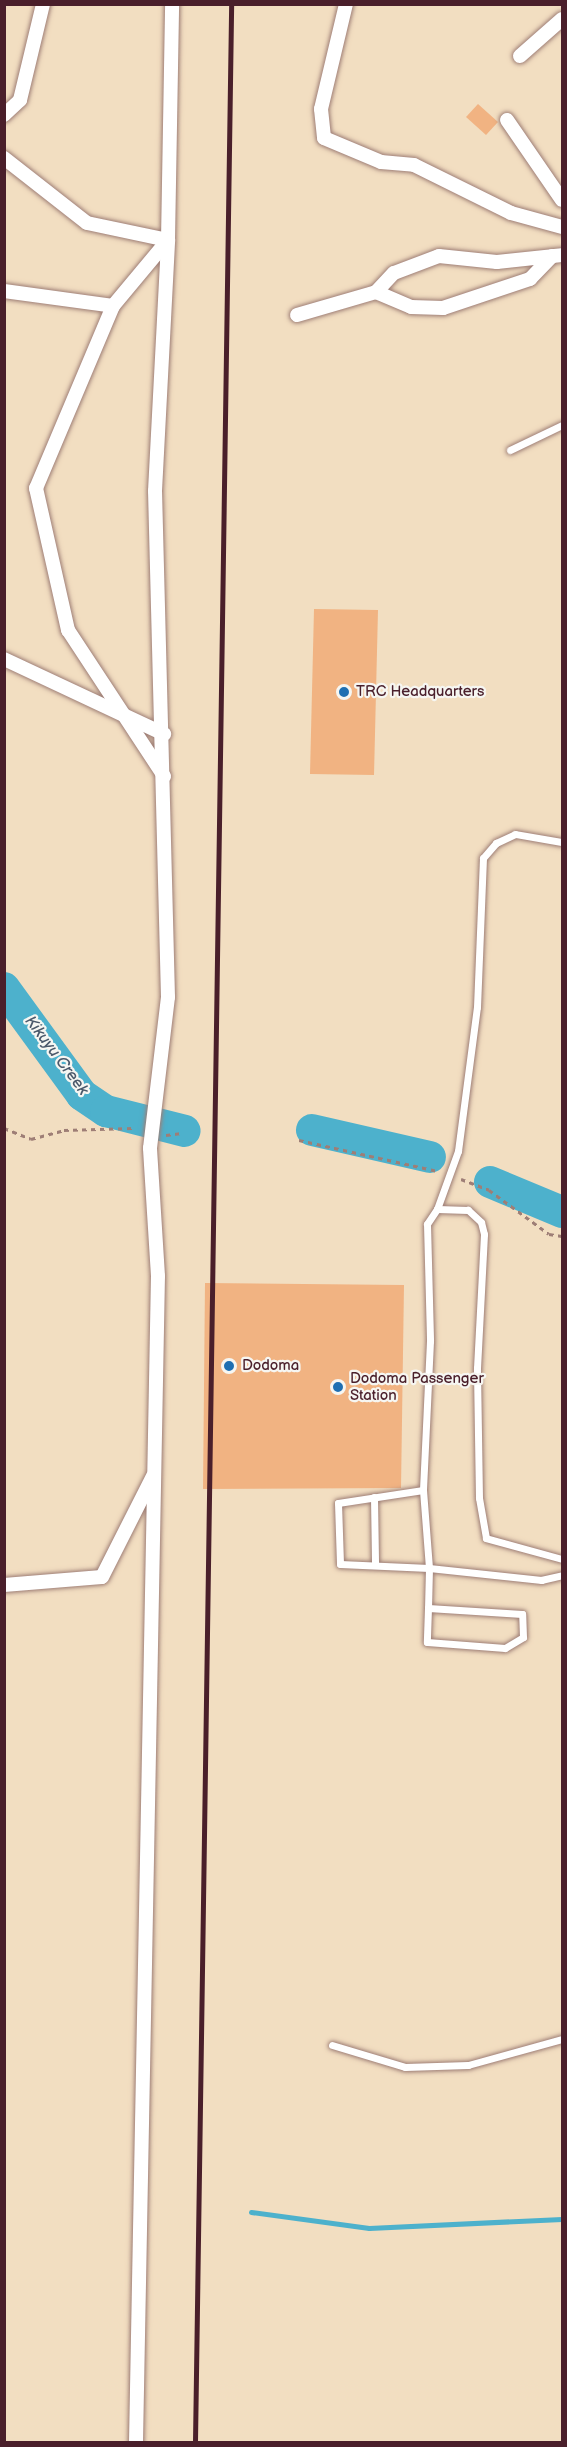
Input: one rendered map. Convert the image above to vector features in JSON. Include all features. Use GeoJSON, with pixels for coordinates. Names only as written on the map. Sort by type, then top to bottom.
{"type":"FeatureCollection","features":[{"type":"Feature","properties":{"kind":"street"},"geometry":{"type":"LineString","coordinates":[[4,115],[20,100],[43,4]]}},
{"type":"Feature","properties":{"kind":"street"},"geometry":{"type":"LineString","coordinates":[[136,2442],[156,1471],[158,1276],[150,1148],[168,997],[164,734],[155,491],[168,240],[172,4]]}},
{"type":"Feature","properties":{"kind":"street"},"geometry":{"type":"LineString","coordinates":[[346,4],[321,109],[324,138],[381,162],[414,165],[511,213],[562,227]]}},
{"type":"Feature","properties":{"kind":"street"},"geometry":{"type":"LineString","coordinates":[[520,56],[562,19]]}},
{"type":"Feature","properties":{"kind":"street"},"geometry":{"type":"LineString","coordinates":[[507,120],[562,200]]}},
{"type":"Feature","properties":{"kind":"street"},"geometry":{"type":"LineString","coordinates":[[4,158],[87,223],[168,240]]}},
{"type":"Feature","properties":{"kind":"street"},"geometry":{"type":"LineString","coordinates":[[164,776],[68,630],[36,488],[113,306],[168,240]]}},
{"type":"Feature","properties":{"kind":"street"},"geometry":{"type":"LineString","coordinates":[[376,292],[411,307],[443,309],[530,279],[557,255]]}},
{"type":"Feature","properties":{"kind":"street"},"geometry":{"type":"LineString","coordinates":[[297,315],[376,292],[394,273],[439,256],[497,262],[557,255]]}},
{"type":"Feature","properties":{"kind":"street"},"geometry":{"type":"LineString","coordinates":[[4,291],[113,306]]}},
{"type":"Feature","properties":{"kind":"street"},"geometry":{"type":"LineString","coordinates":[[4,658],[164,734]]}},
{"type":"Feature","properties":{"kind":"street"},"geometry":{"type":"LineString","coordinates":[[4,1585],[102,1577],[156,1471]]}},
{"type":"Feature","properties":{"kind":"lane"},"geometry":{"type":"LineString","coordinates":[[510,450],[562,425]]}},
{"type":"Feature","properties":{"kind":"lane"},"geometry":{"type":"LineString","coordinates":[[428,1608],[507,1609],[522,1614],[523,1637],[504,1648],[427,1642],[429,1568],[423,1490],[430,1341],[428,1224],[437,1209],[458,1151],[477,1007],[483,858],[496,843],[515,834],[562,842]]}},
{"type":"Feature","properties":{"kind":"lane"},"geometry":{"type":"LineString","coordinates":[[437,1209],[468,1210],[481,1222],[484,1234],[477,1368],[479,1498],[486,1538],[562,1558]]}},
{"type":"Feature","properties":{"kind":"lane"},"geometry":{"type":"LineString","coordinates":[[423,1490],[338,1503],[340,1564],[429,1568],[541,1580],[562,1575]]}},
{"type":"Feature","properties":{"kind":"lane"},"geometry":{"type":"LineString","coordinates":[[374,1497],[375,1564]]}},
{"type":"Feature","properties":{"kind":"lane"},"geometry":{"type":"LineString","coordinates":[[332,2045],[405,2067],[468,2065],[562,2039]]}},
{"type":"Feature","properties":{"kind":"path"},"geometry":{"type":"LineString","coordinates":[[4,1128],[31,1139],[64,1130],[133,1128]]}},
{"type":"Feature","properties":{"kind":"path"},"geometry":{"type":"LineString","coordinates":[[166,1135],[182,1133]]}},
{"type":"Feature","properties":{"kind":"building"},"geometry":{"type":"Polygon","coordinates":[[[478,104],[498,122],[486,135],[466,117],[478,104]]]}},
{"type":"Feature","properties":{"kind":"building","name":"TRC Headquarters"},"geometry":{"type":"Polygon","coordinates":[[[314,609],[378,610],[374,775],[310,774],[314,609]]]}},
{"type":"Feature","properties":{"kind":"building","name":"Dodoma Passenger Station"},"geometry":{"type":"Polygon","coordinates":[[[205,1283],[404,1285],[401,1488],[203,1489],[205,1283]]]}},
{"type":"Feature","properties":{"kind":"waterway","name":"Kikuyu Creek"},"geometry":{"type":"LineString","coordinates":[[4,988],[82,1095],[106,1111],[185,1131]]}},
{"type":"Feature","properties":{"kind":"waterway","name":"Kikuyu Creek"},"geometry":{"type":"LineString","coordinates":[[312,1130],[430,1157]]}},
{"type":"Feature","properties":{"kind":"waterway","name":"Kikuyu Creek"},"geometry":{"type":"LineString","coordinates":[[490,1182],[562,1212]]}},
{"type":"Feature","properties":{"kind":"waterway"},"geometry":{"type":"LineString","coordinates":[[251,2212],[369,2228],[562,2219]]}},
{"type":"Feature","properties":{"kind":"railway"},"geometry":{"type":"LineString","coordinates":[[195,2442],[231,4]]}},
{"type":"Feature","properties":{"kind":"place","name":"TRC Headquarters"},"geometry":{"type":"Point","coordinates":[344,692]}},
{"type":"Feature","properties":{"kind":"place","name":"Dodoma"},"geometry":{"type":"Point","coordinates":[229,1366]}},
{"type":"Feature","properties":{"kind":"place","name":"Dodoma Passenger Station"},"geometry":{"type":"Point","coordinates":[338,1387]}}]}
